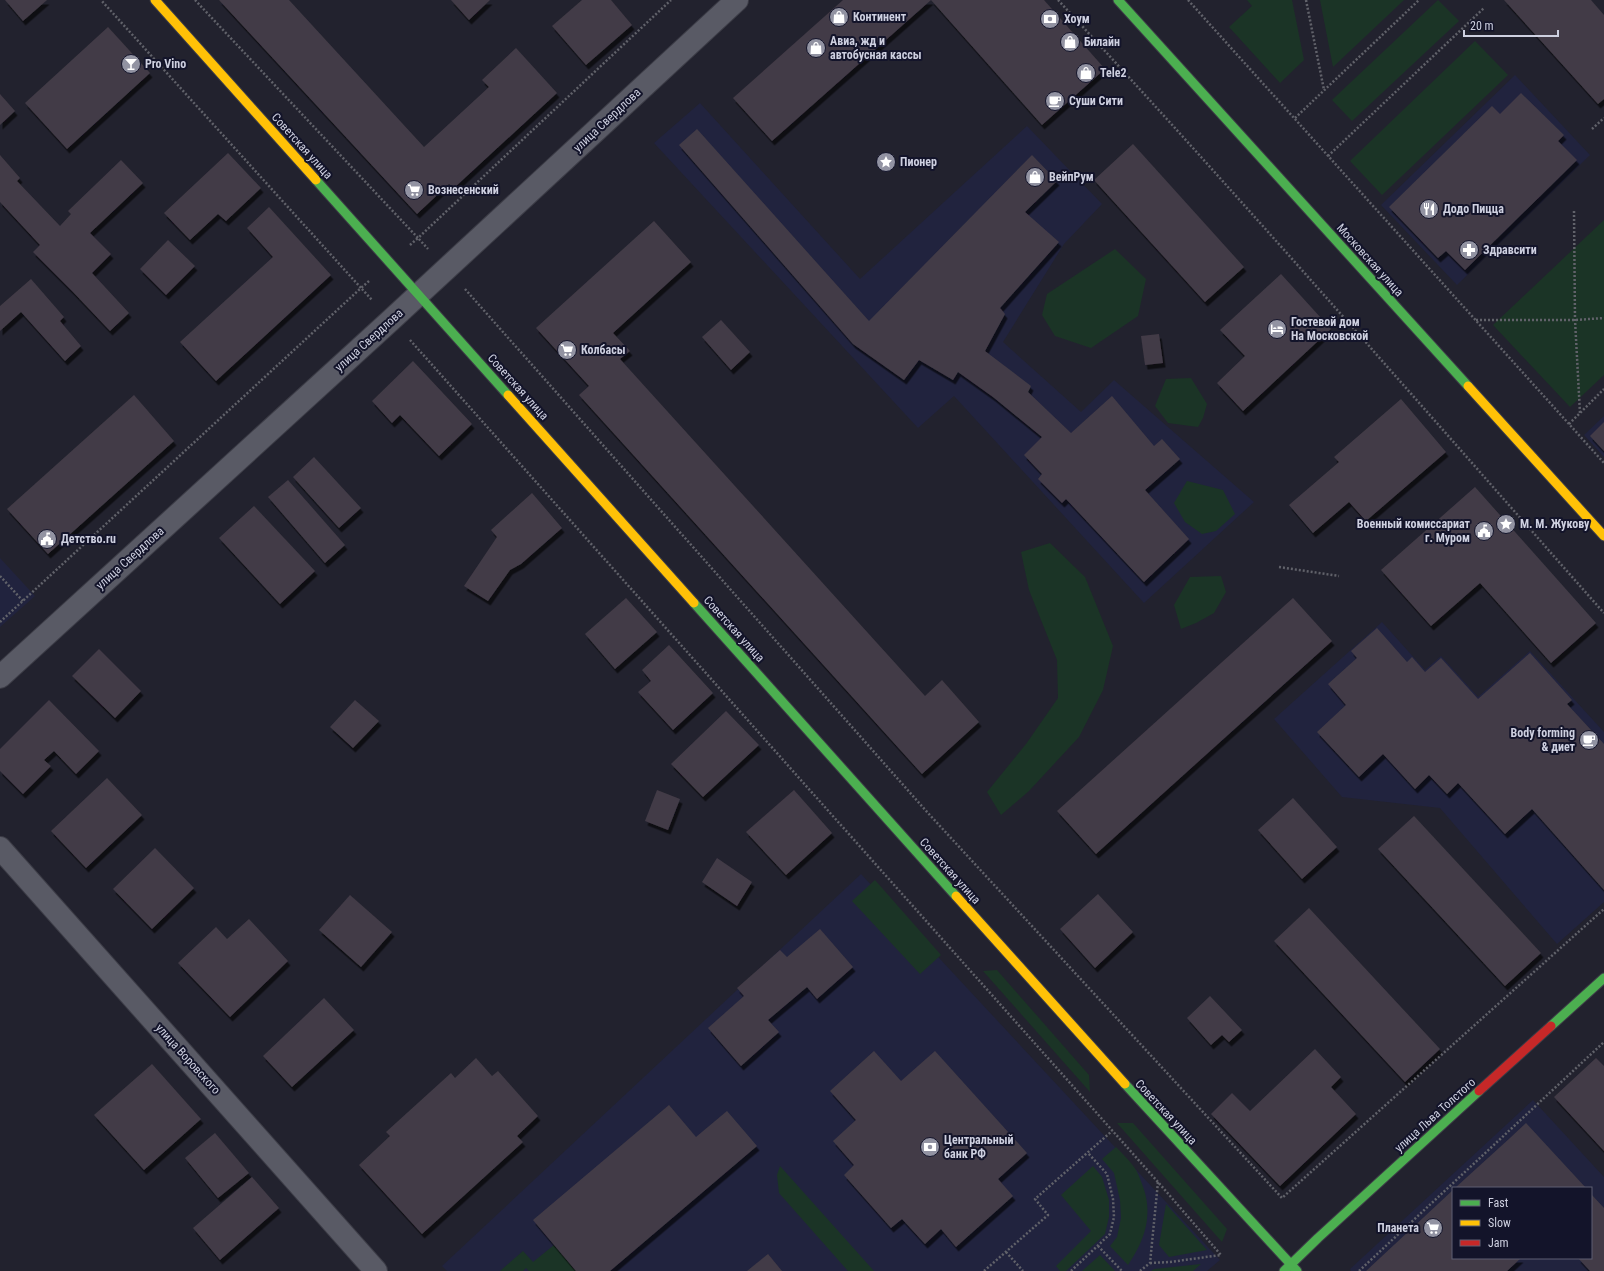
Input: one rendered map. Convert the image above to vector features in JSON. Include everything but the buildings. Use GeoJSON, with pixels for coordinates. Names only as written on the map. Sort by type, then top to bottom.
{"type":"FeatureCollection","features":[{"type":"Feature","properties":{"kind":"street","name":"Советская улица"},"geometry":{"type":"LineString","coordinates":[[155,0],[1128,1088],[1294,1268]]}},
{"type":"Feature","properties":{"kind":"street","name":"улица Свердлова"},"geometry":{"type":"LineString","coordinates":[[0,678],[391,320],[737,0]]}},
{"type":"Feature","properties":{"kind":"street","name":"Московская улица"},"geometry":{"type":"LineString","coordinates":[[1118,0],[1604,536]]}},
{"type":"Feature","properties":{"kind":"street","name":"улица Воровского"},"geometry":{"type":"LineString","coordinates":[[0,848],[376,1271]]}},
{"type":"Feature","properties":{"kind":"street","name":"улица Льва Толстого"},"geometry":{"type":"LineString","coordinates":[[1284,1271],[1294,1268],[1318,1238],[1604,978]]}},
{"type":"Feature","properties":{"kind":"path"},"geometry":{"type":"LineString","coordinates":[[101,0],[361,288],[417,347],[1158,1182],[1221,1255],[1150,1263],[1140,1271]]}},
{"type":"Feature","properties":{"kind":"path"},"geometry":{"type":"LineString","coordinates":[[195,0],[418,238],[928,813],[1282,1198],[1604,909]]}},
{"type":"Feature","properties":{"kind":"path"},"geometry":{"type":"LineString","coordinates":[[0,622],[361,288],[418,238],[670,0]]}},
{"type":"Feature","properties":{"kind":"path"},"geometry":{"type":"LineString","coordinates":[[1058,0],[1136,84],[1286,252],[1604,613]]}},
{"type":"Feature","properties":{"kind":"path"},"geometry":{"type":"LineString","coordinates":[[1188,0],[1604,463]]}},
{"type":"Feature","properties":{"kind":"path"},"geometry":{"type":"LineString","coordinates":[[1306,0],[1324,90]]}},
{"type":"Feature","properties":{"kind":"path"},"geometry":{"type":"LineString","coordinates":[[1294,118],[1419,0]]}},
{"type":"Feature","properties":{"kind":"path"},"geometry":{"type":"LineString","coordinates":[[1328,156],[1484,8]]}},
{"type":"Feature","properties":{"kind":"path"},"geometry":{"type":"LineString","coordinates":[[1592,129],[1604,118]]}},
{"type":"Feature","properties":{"kind":"path"},"geometry":{"type":"LineString","coordinates":[[1574,211],[1575,320],[1580,413]]}},
{"type":"Feature","properties":{"kind":"path"},"geometry":{"type":"LineString","coordinates":[[1476,320],[1575,320],[1604,318]]}},
{"type":"Feature","properties":{"kind":"path"},"geometry":{"type":"LineString","coordinates":[[1568,424],[1604,390]]}},
{"type":"Feature","properties":{"kind":"path"},"geometry":{"type":"LineString","coordinates":[[1279,567],[1339,576]]}},
{"type":"Feature","properties":{"kind":"path"},"geometry":{"type":"LineString","coordinates":[[0,576],[23,601]]}},
{"type":"Feature","properties":{"kind":"path"},"geometry":{"type":"LineString","coordinates":[[1359,1271],[1604,1042]]}},
{"type":"Feature","properties":{"kind":"path"},"geometry":{"type":"LineString","coordinates":[[984,1271],[1048,1215],[1035,1199],[1112,1131]]}},
{"type":"Feature","properties":{"kind":"path"},"geometry":{"type":"LineString","coordinates":[[1071,1271],[1110,1234],[1114,1217],[1113,1199],[1107,1174],[1088,1153]]}},
{"type":"Feature","properties":{"kind":"path"},"geometry":{"type":"LineString","coordinates":[[1150,1263],[1158,1182]]}},
{"type":"Feature","properties":{"kind":"path"},"geometry":{"type":"LineString","coordinates":[[1098,1246],[1122,1271]]}},
{"type":"Feature","properties":{"kind":"path"},"geometry":{"type":"LineString","coordinates":[[1006,1252],[1023,1271]]}},
{"type":"Feature","properties":{"kind":"shaded area"},"geometry":{"type":"Polygon","coordinates":[[[1515,75],[1590,155],[1457,285],[1381,205],[1515,75]]]}},
{"type":"Feature","properties":{"kind":"shaded area"},"geometry":{"type":"Polygon","coordinates":[[[700,103],[860,279],[1027,126],[1102,204],[1064,244],[1003,342],[1081,412],[1114,380],[1254,502],[1144,603],[954,396],[918,428],[654,143],[700,103]]]}},
{"type":"Feature","properties":{"kind":"shaded area"},"geometry":{"type":"Polygon","coordinates":[[[1604,416],[1604,457],[1584,435],[1604,416]]]}},
{"type":"Feature","properties":{"kind":"shaded area"},"geometry":{"type":"Polygon","coordinates":[[[0,558],[35,596],[0,627],[0,558]]]}},
{"type":"Feature","properties":{"kind":"shaded area"},"geometry":{"type":"Polygon","coordinates":[[[1382,622],[1425,670],[1441,656],[1478,697],[1530,651],[1604,732],[1604,902],[1557,944],[1440,808],[1342,797],[1274,719],[1382,622]]]}},
{"type":"Feature","properties":{"kind":"shaded area"},"geometry":{"type":"Polygon","coordinates":[[[861,874],[1220,1260],[1207,1271],[447,1271],[442,1266],[861,874]]]}},
{"type":"Feature","properties":{"kind":"shaded area"},"geometry":{"type":"Polygon","coordinates":[[[1533,1100],[1604,1177],[1604,1271],[1351,1271],[1350,1269],[1533,1100]]]}},
{"type":"Feature","properties":{"kind":"green space"},"geometry":{"type":"Polygon","coordinates":[[[1247,0],[1292,0],[1304,60],[1280,83],[1229,27],[1252,6],[1247,0]]]}},
{"type":"Feature","properties":{"kind":"green space"},"geometry":{"type":"Polygon","coordinates":[[[1320,0],[1404,0],[1333,67],[1320,0]]]}},
{"type":"Feature","properties":{"kind":"green space"},"geometry":{"type":"Polygon","coordinates":[[[1438,0],[1459,21],[1352,121],[1332,100],[1438,0]]]}},
{"type":"Feature","properties":{"kind":"green space"},"geometry":{"type":"Polygon","coordinates":[[[1475,41],[1508,75],[1382,195],[1350,161],[1475,41]]]}},
{"type":"Feature","properties":{"kind":"green space"},"geometry":{"type":"Polygon","coordinates":[[[1604,220],[1604,375],[1570,407],[1493,325],[1604,220]]]}},
{"type":"Feature","properties":{"kind":"green space"},"geometry":{"type":"Polygon","coordinates":[[[1115,249],[1146,279],[1138,316],[1091,348],[1055,336],[1042,315],[1047,294],[1115,249]]]}},
{"type":"Feature","properties":{"kind":"green space"},"geometry":{"type":"Polygon","coordinates":[[[1191,378],[1207,404],[1203,418],[1198,427],[1168,423],[1155,406],[1166,379],[1191,378]]]}},
{"type":"Feature","properties":{"kind":"green space"},"geometry":{"type":"Polygon","coordinates":[[[1187,481],[1223,490],[1235,514],[1216,531],[1202,534],[1185,522],[1174,503],[1187,481]]]}},
{"type":"Feature","properties":{"kind":"green space"},"geometry":{"type":"Polygon","coordinates":[[[1050,543],[1085,577],[1113,646],[1103,690],[1079,737],[1029,791],[1001,815],[987,792],[1026,744],[1058,698],[1057,660],[1029,590],[1021,552],[1050,543]]]}},
{"type":"Feature","properties":{"kind":"green space"},"geometry":{"type":"Polygon","coordinates":[[[1221,576],[1226,592],[1214,613],[1181,629],[1174,605],[1190,577],[1221,576]]]}},
{"type":"Feature","properties":{"kind":"green space"},"geometry":{"type":"Polygon","coordinates":[[[875,880],[941,955],[920,974],[852,901],[875,880]]]}},
{"type":"Feature","properties":{"kind":"green space"},"geometry":{"type":"Polygon","coordinates":[[[997,970],[1089,1075],[1090,1092],[983,971],[997,970]]]}},
{"type":"Feature","properties":{"kind":"green space"},"geometry":{"type":"Polygon","coordinates":[[[1117,1123],[1133,1123],[1227,1229],[1222,1242],[1117,1123]]]}},
{"type":"Feature","properties":{"kind":"green space"},"geometry":{"type":"Polygon","coordinates":[[[1116,1147],[1137,1171],[1146,1195],[1146,1226],[1139,1246],[1128,1265],[1110,1246],[1117,1237],[1121,1218],[1120,1200],[1114,1173],[1102,1159],[1116,1147]]]}},
{"type":"Feature","properties":{"kind":"green space"},"geometry":{"type":"Polygon","coordinates":[[[780,1166],[874,1271],[848,1271],[779,1193],[777,1175],[780,1166]]]}},
{"type":"Feature","properties":{"kind":"green space"},"geometry":{"type":"Polygon","coordinates":[[[1093,1166],[1102,1177],[1109,1200],[1109,1217],[1105,1234],[1066,1271],[1060,1271],[1056,1266],[1091,1231],[1061,1195],[1093,1166]]]}},
{"type":"Feature","properties":{"kind":"green space"},"geometry":{"type":"Polygon","coordinates":[[[1166,1204],[1207,1250],[1169,1257],[1159,1245],[1166,1204]]]}},
{"type":"Feature","properties":{"kind":"green space"},"geometry":{"type":"Polygon","coordinates":[[[554,1245],[576,1271],[529,1271],[526,1268],[523,1271],[500,1271],[523,1251],[533,1262],[554,1245]]]}},
{"type":"Feature","properties":{"kind":"green space"},"geometry":{"type":"Polygon","coordinates":[[[1100,1255],[1115,1271],[1082,1271],[1100,1255]]]}},
{"type":"Feature","properties":{"kind":"green space"},"geometry":{"type":"Polygon","coordinates":[[[1201,1264],[1193,1271],[1151,1271],[1154,1269],[1201,1264]]]}},
{"type":"Feature","properties":{"kind":"traffic: fast"},"geometry":{"type":"LineString","coordinates":[[1118,0],[1468,386]]}},
{"type":"Feature","properties":{"kind":"traffic: fast"},"geometry":{"type":"LineString","coordinates":[[316,180],[508,395]]}},
{"type":"Feature","properties":{"kind":"traffic: fast"},"geometry":{"type":"LineString","coordinates":[[694,603],[956,896]]}},
{"type":"Feature","properties":{"kind":"traffic: fast"},"geometry":{"type":"LineString","coordinates":[[1551,1026],[1604,978]]}},
{"type":"Feature","properties":{"kind":"traffic: fast"},"geometry":{"type":"LineString","coordinates":[[1125,1084],[1297,1271]]}},
{"type":"Feature","properties":{"kind":"traffic: fast"},"geometry":{"type":"LineString","coordinates":[[1284,1271],[1479,1091]]}},
{"type":"Feature","properties":{"kind":"traffic: slow"},"geometry":{"type":"LineString","coordinates":[[155,0],[316,180]]}},
{"type":"Feature","properties":{"kind":"traffic: slow"},"geometry":{"type":"LineString","coordinates":[[1468,386],[1604,536]]}},
{"type":"Feature","properties":{"kind":"traffic: slow"},"geometry":{"type":"LineString","coordinates":[[508,395],[694,603]]}},
{"type":"Feature","properties":{"kind":"traffic: slow"},"geometry":{"type":"LineString","coordinates":[[956,896],[1125,1084]]}},
{"type":"Feature","properties":{"kind":"traffic: jam"},"geometry":{"type":"LineString","coordinates":[[1479,1091],[1551,1026]]}},
{"type":"Feature","properties":{"kind":"place","name":"Континент"},"geometry":{"type":"Point","coordinates":[839,17]}},
{"type":"Feature","properties":{"kind":"place","name":"Хоум"},"geometry":{"type":"Point","coordinates":[1050,19]}},
{"type":"Feature","properties":{"kind":"place","name":"Билайн"},"geometry":{"type":"Point","coordinates":[1070,42]}},
{"type":"Feature","properties":{"kind":"place","name":"Авиа, жд и автобусная кассы"},"geometry":{"type":"Point","coordinates":[816,48]}},
{"type":"Feature","properties":{"kind":"place","name":"Pro Vino"},"geometry":{"type":"Point","coordinates":[131,64]}},
{"type":"Feature","properties":{"kind":"place","name":"Tele2"},"geometry":{"type":"Point","coordinates":[1086,73]}},
{"type":"Feature","properties":{"kind":"place","name":"Суши Сити"},"geometry":{"type":"Point","coordinates":[1055,101]}},
{"type":"Feature","properties":{"kind":"place","name":"Пионер"},"geometry":{"type":"Point","coordinates":[886,162]}},
{"type":"Feature","properties":{"kind":"place","name":"ВейпРум"},"geometry":{"type":"Point","coordinates":[1035,177]}},
{"type":"Feature","properties":{"kind":"place","name":"Вознесенский"},"geometry":{"type":"Point","coordinates":[414,190]}},
{"type":"Feature","properties":{"kind":"place","name":"Додо Пицца"},"geometry":{"type":"Point","coordinates":[1429,209]}},
{"type":"Feature","properties":{"kind":"place","name":"Здравсити"},"geometry":{"type":"Point","coordinates":[1469,250]}},
{"type":"Feature","properties":{"kind":"place","name":"Гостевой дом На Московской"},"geometry":{"type":"Point","coordinates":[1277,329]}},
{"type":"Feature","properties":{"kind":"place","name":"Колбасы"},"geometry":{"type":"Point","coordinates":[567,350]}},
{"type":"Feature","properties":{"kind":"place","name":"М. М. Жукову"},"geometry":{"type":"Point","coordinates":[1506,524]}},
{"type":"Feature","properties":{"kind":"place","name":"Военный комиссариат г. Муром"},"geometry":{"type":"Point","coordinates":[1484,531]}},
{"type":"Feature","properties":{"kind":"place","name":"Детство.ru"},"geometry":{"type":"Point","coordinates":[47,539]}},
{"type":"Feature","properties":{"kind":"place","name":"Body forming & диет"},"geometry":{"type":"Point","coordinates":[1589,740]}},
{"type":"Feature","properties":{"kind":"place","name":"Центральный банк РФ"},"geometry":{"type":"Point","coordinates":[930,1147]}},
{"type":"Feature","properties":{"kind":"place","name":"Планета"},"geometry":{"type":"Point","coordinates":[1433,1228]}}]}
